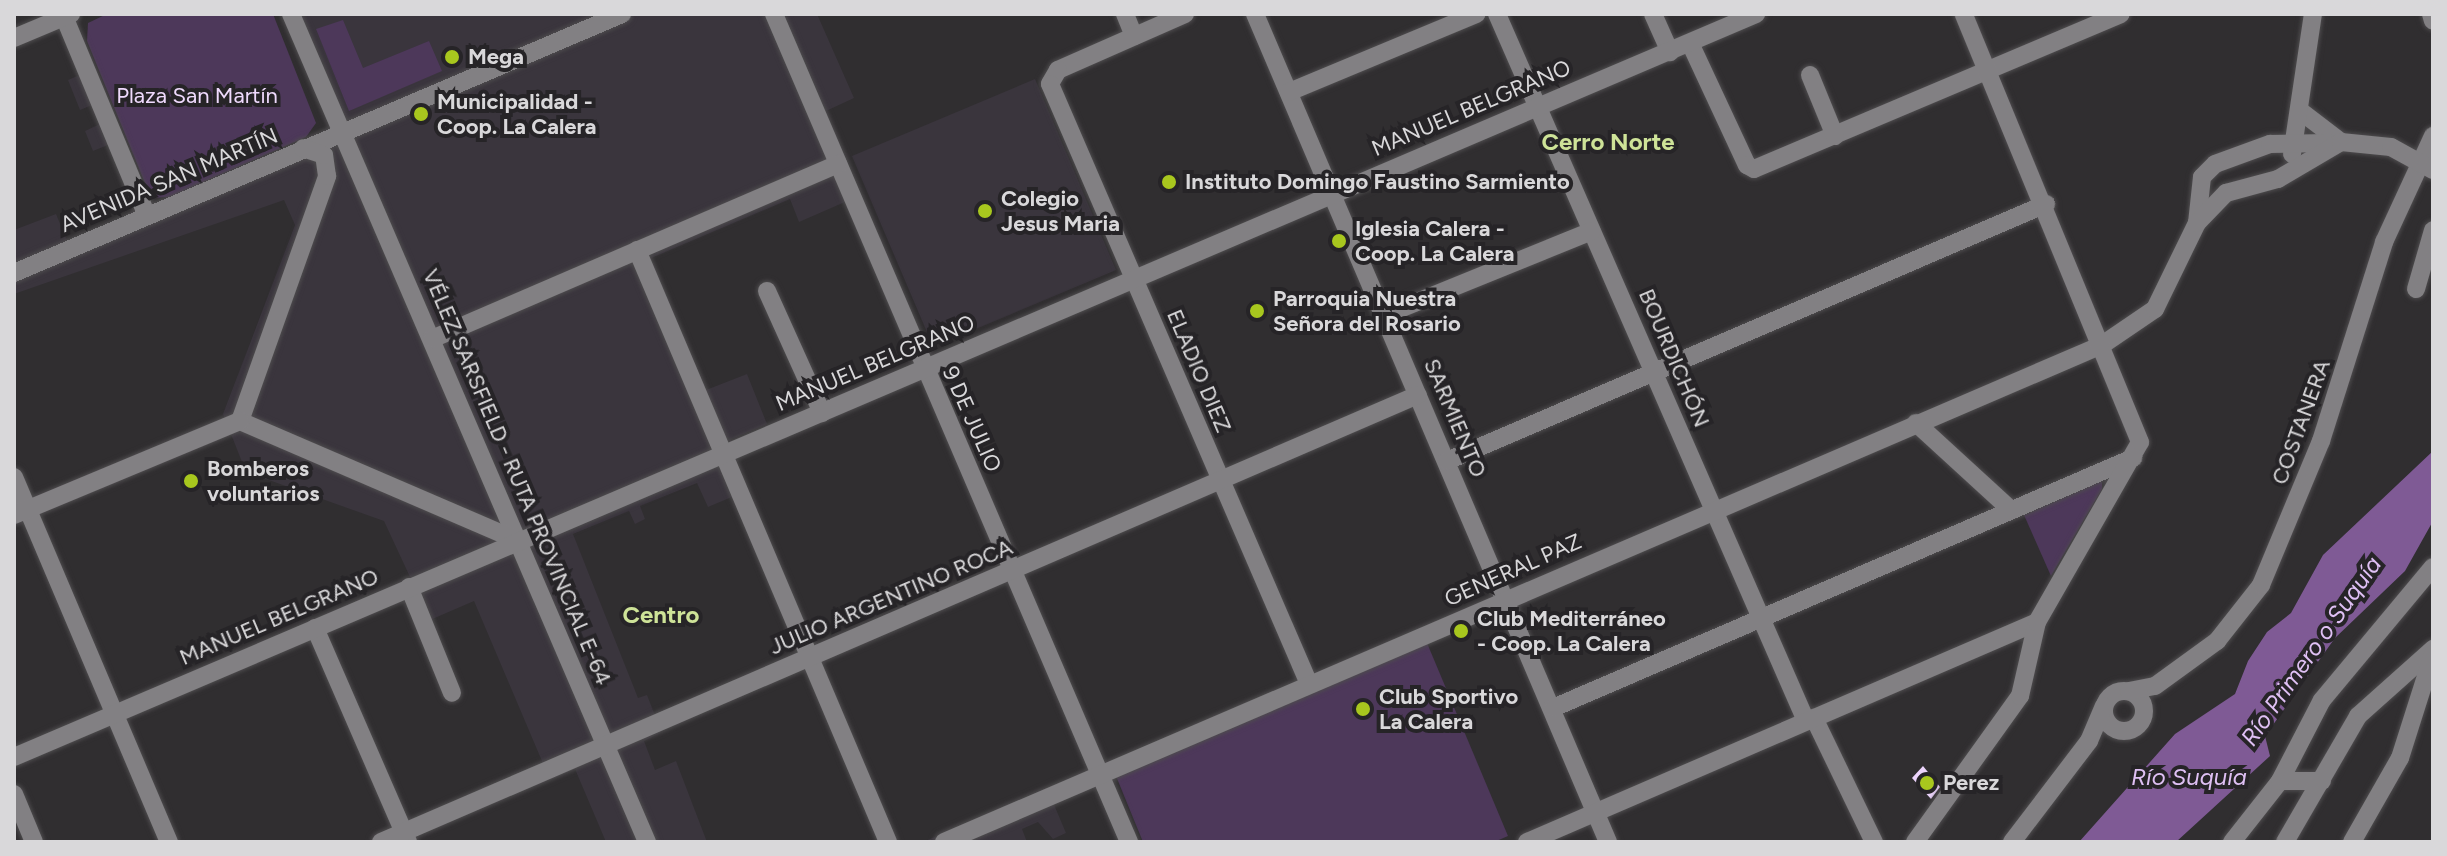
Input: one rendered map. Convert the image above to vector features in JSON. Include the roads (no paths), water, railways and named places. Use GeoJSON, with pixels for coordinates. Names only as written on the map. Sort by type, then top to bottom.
{"type":"FeatureCollection","features":[{"type":"Feature","properties":{"kind":"street","name":"VÉLEZ SARSFIELD - RUTA PROVINCIAL E-64"},"geometry":{"type":"LineString","coordinates":[[291,14],[647,842]]}},
{"type":"Feature","properties":{"kind":"street","name":"AVENIDA SAN MARTÍN"},"geometry":{"type":"LineString","coordinates":[[14,273],[622,14]]}},
{"type":"Feature","properties":{"kind":"street","name":"9 DE JULIO"},"geometry":{"type":"LineString","coordinates":[[774,14],[1129,842]]}},
{"type":"Feature","properties":{"kind":"street"},"geometry":{"type":"LineString","coordinates":[[1125,14],[1134,36],[1185,14]]}},
{"type":"Feature","properties":{"kind":"street","name":"SARMIENTO"},"geometry":{"type":"LineString","coordinates":[[1255,14],[1608,842]]}},
{"type":"Feature","properties":{"kind":"street"},"geometry":{"type":"LineString","coordinates":[[1289,92],[1476,14]]}},
{"type":"Feature","properties":{"kind":"street","name":"BOURDICHÓN"},"geometry":{"type":"LineString","coordinates":[[1497,14],[1534,106],[1655,371],[1760,618],[1874,842]]}},
{"type":"Feature","properties":{"kind":"street"},"geometry":{"type":"LineString","coordinates":[[1653,14],[1670,52]]}},
{"type":"Feature","properties":{"kind":"street","name":"MANUEL BELGRANO"},"geometry":{"type":"LineString","coordinates":[[14,757],[1534,106],[1756,14]]}},
{"type":"Feature","properties":{"kind":"street"},"geometry":{"type":"LineString","coordinates":[[1915,842],[2020,696],[2037,622],[2133,458],[2139,435],[2046,204],[1964,14]]}},
{"type":"Feature","properties":{"kind":"street"},"geometry":{"type":"LineString","coordinates":[[2290,172],[2313,14]]}},
{"type":"Feature","properties":{"kind":"street"},"geometry":{"type":"LineString","coordinates":[[2431,14],[2433,21]]}},
{"type":"Feature","properties":{"kind":"street"},"geometry":{"type":"LineString","coordinates":[[14,38],[66,15],[147,216]]}},
{"type":"Feature","properties":{"kind":"street"},"geometry":{"type":"LineString","coordinates":[[1690,43],[1750,169],[1835,136],[2111,16]]}},
{"type":"Feature","properties":{"kind":"street","name":"ELADIO DIEZ"},"geometry":{"type":"LineString","coordinates":[[1134,36],[1050,76],[1219,481],[1309,684]]}},
{"type":"Feature","properties":{"kind":"street"},"geometry":{"type":"LineString","coordinates":[[1810,75],[1835,136]]}},
{"type":"Feature","properties":{"kind":"street"},"geometry":{"type":"LineString","coordinates":[[2299,110],[2341,142]]}},
{"type":"Feature","properties":{"kind":"street","name":"COSTANERA"},"geometry":{"type":"LineString","coordinates":[[2104,706],[2111,695],[2155,686],[2217,641],[2268,572],[2321,441],[2384,242],[2426,165],[2433,136]]}},
{"type":"Feature","properties":{"kind":"street"},"geometry":{"type":"LineString","coordinates":[[2197,223],[2226,193],[2290,172],[2341,142]]}},
{"type":"Feature","properties":{"kind":"street"},"geometry":{"type":"LineString","coordinates":[[2197,223],[2198,193],[2215,164],[2251,148],[2341,142],[2391,147],[2426,165]]}},
{"type":"Feature","properties":{"kind":"street"},"geometry":{"type":"LineString","coordinates":[[240,421],[327,176],[324,155],[303,148]]}},
{"type":"Feature","properties":{"kind":"street"},"geometry":{"type":"LineString","coordinates":[[327,176],[340,164],[360,172]]}},
{"type":"Feature","properties":{"kind":"street"},"geometry":{"type":"LineString","coordinates":[[432,339],[838,164]]}},
{"type":"Feature","properties":{"kind":"street"},"geometry":{"type":"LineString","coordinates":[[1447,461],[2046,204]]}},
{"type":"Feature","properties":{"kind":"street","name":"GENERAL PAZ"},"geometry":{"type":"LineString","coordinates":[[944,842],[1506,598],[2102,345],[2155,309],[2197,223]]}},
{"type":"Feature","properties":{"kind":"street"},"geometry":{"type":"LineString","coordinates":[[2416,289],[2433,230]]}},
{"type":"Feature","properties":{"kind":"street"},"geometry":{"type":"LineString","coordinates":[[1385,315],[1592,231]]}},
{"type":"Feature","properties":{"kind":"street"},"geometry":{"type":"LineString","coordinates":[[637,250],[888,842]]}},
{"type":"Feature","properties":{"kind":"street"},"geometry":{"type":"LineString","coordinates":[[767,291],[822,413]]}},
{"type":"Feature","properties":{"kind":"street","name":"JULIO ARGENTINO ROCA"},"geometry":{"type":"LineString","coordinates":[[381,842],[406,837],[605,745],[1013,572],[1418,395]]}},
{"type":"Feature","properties":{"kind":"street"},"geometry":{"type":"LineString","coordinates":[[21,512],[240,421],[519,541]]}},
{"type":"Feature","properties":{"kind":"street"},"geometry":{"type":"LineString","coordinates":[[1916,423],[2011,510]]}},
{"type":"Feature","properties":{"kind":"street"},"geometry":{"type":"LineString","coordinates":[[1553,708],[2133,458]]}},
{"type":"Feature","properties":{"kind":"street"},"geometry":{"type":"LineString","coordinates":[[14,477],[21,512],[169,842]]}},
{"type":"Feature","properties":{"kind":"street"},"geometry":{"type":"LineString","coordinates":[[2232,842],[2280,781],[2322,700],[2433,567]]}},
{"type":"Feature","properties":{"kind":"street"},"geometry":{"type":"LineString","coordinates":[[409,587],[452,693]]}},
{"type":"Feature","properties":{"kind":"street"},"geometry":{"type":"LineString","coordinates":[[1527,842],[2037,622]]}},
{"type":"Feature","properties":{"kind":"street"},"geometry":{"type":"LineString","coordinates":[[315,628],[406,837]]}},
{"type":"Feature","properties":{"kind":"street"},"geometry":{"type":"LineString","coordinates":[[2285,842],[2358,716],[2433,651]]}},
{"type":"Feature","properties":{"kind":"street"},"geometry":{"type":"LineString","coordinates":[[2352,842],[2394,774],[2433,651]]}},
{"type":"Feature","properties":{"kind":"street"},"geometry":{"type":"LineString","coordinates":[[2089,741],[2134,729],[2155,686]]}},
{"type":"Feature","properties":{"kind":"street"},"geometry":{"type":"LineString","coordinates":[[2129,691],[2144,711]]}},
{"type":"Feature","properties":{"kind":"street"},"geometry":{"type":"LineString","coordinates":[[2104,706],[2108,724],[2120,731]]}},
{"type":"Feature","properties":{"kind":"street"},"geometry":{"type":"LineString","coordinates":[[2012,842],[2089,741],[2104,706]]}},
{"type":"Feature","properties":{"kind":"street"},"geometry":{"type":"LineString","coordinates":[[2280,781],[2322,781]]}},
{"type":"Feature","properties":{"kind":"street"},"geometry":{"type":"LineString","coordinates":[[14,794],[34,842]]}},
{"type":"Feature","properties":{"kind":"water","name":"Río Suquía"},"geometry":{"type":"Polygon","coordinates":[[[2433,451],[2433,521],[2405,571],[2335,638],[2265,736],[2270,756],[2176,842],[2079,842],[2175,734],[2235,694],[2248,661],[2267,632],[2291,613],[2323,555],[2433,451]]]}},
{"type":"Feature","properties":{"kind":"place","name":"Mega"},"geometry":{"type":"Point","coordinates":[452,57]}},
{"type":"Feature","properties":{"kind":"place","name":"Municipalidad - Coop. La Calera"},"geometry":{"type":"Point","coordinates":[421,114]}},
{"type":"Feature","properties":{"kind":"place","name":"Instituto Domingo Faustino Sarmiento"},"geometry":{"type":"Point","coordinates":[1169,182]}},
{"type":"Feature","properties":{"kind":"place","name":"Colegio Jesus Maria"},"geometry":{"type":"Point","coordinates":[985,211]}},
{"type":"Feature","properties":{"kind":"place","name":"Iglesia Calera - Coop. La Calera"},"geometry":{"type":"Point","coordinates":[1339,241]}},
{"type":"Feature","properties":{"kind":"place","name":"Parroquia Nuestra Señora del Rosario"},"geometry":{"type":"Point","coordinates":[1257,311]}},
{"type":"Feature","properties":{"kind":"place","name":"Bomberos voluntarios"},"geometry":{"type":"Point","coordinates":[191,481]}},
{"type":"Feature","properties":{"kind":"place","name":"Club Mediterráneo - Coop. La Calera"},"geometry":{"type":"Point","coordinates":[1461,631]}},
{"type":"Feature","properties":{"kind":"place","name":"Club Sportivo La Calera"},"geometry":{"type":"Point","coordinates":[1363,709]}},
{"type":"Feature","properties":{"kind":"place","name":"Perez"},"geometry":{"type":"Point","coordinates":[1927,783]}},
{"type":"Feature","properties":{"kind":"district","name":"Cerro Norte"},"geometry":{"type":"Point","coordinates":[1608,142]}},
{"type":"Feature","properties":{"kind":"district","name":"Centro"},"geometry":{"type":"Point","coordinates":[661,615]}},
{"type":"Feature","properties":{"kind":"park label","name":"Plaza San Martín"},"geometry":{"type":"Point","coordinates":[197,96]}},
{"type":"Feature","properties":{"kind":"water label","name":"Río Primero o Suquía"},"geometry":{"type":"Point","coordinates":[2311,651]}}]}
